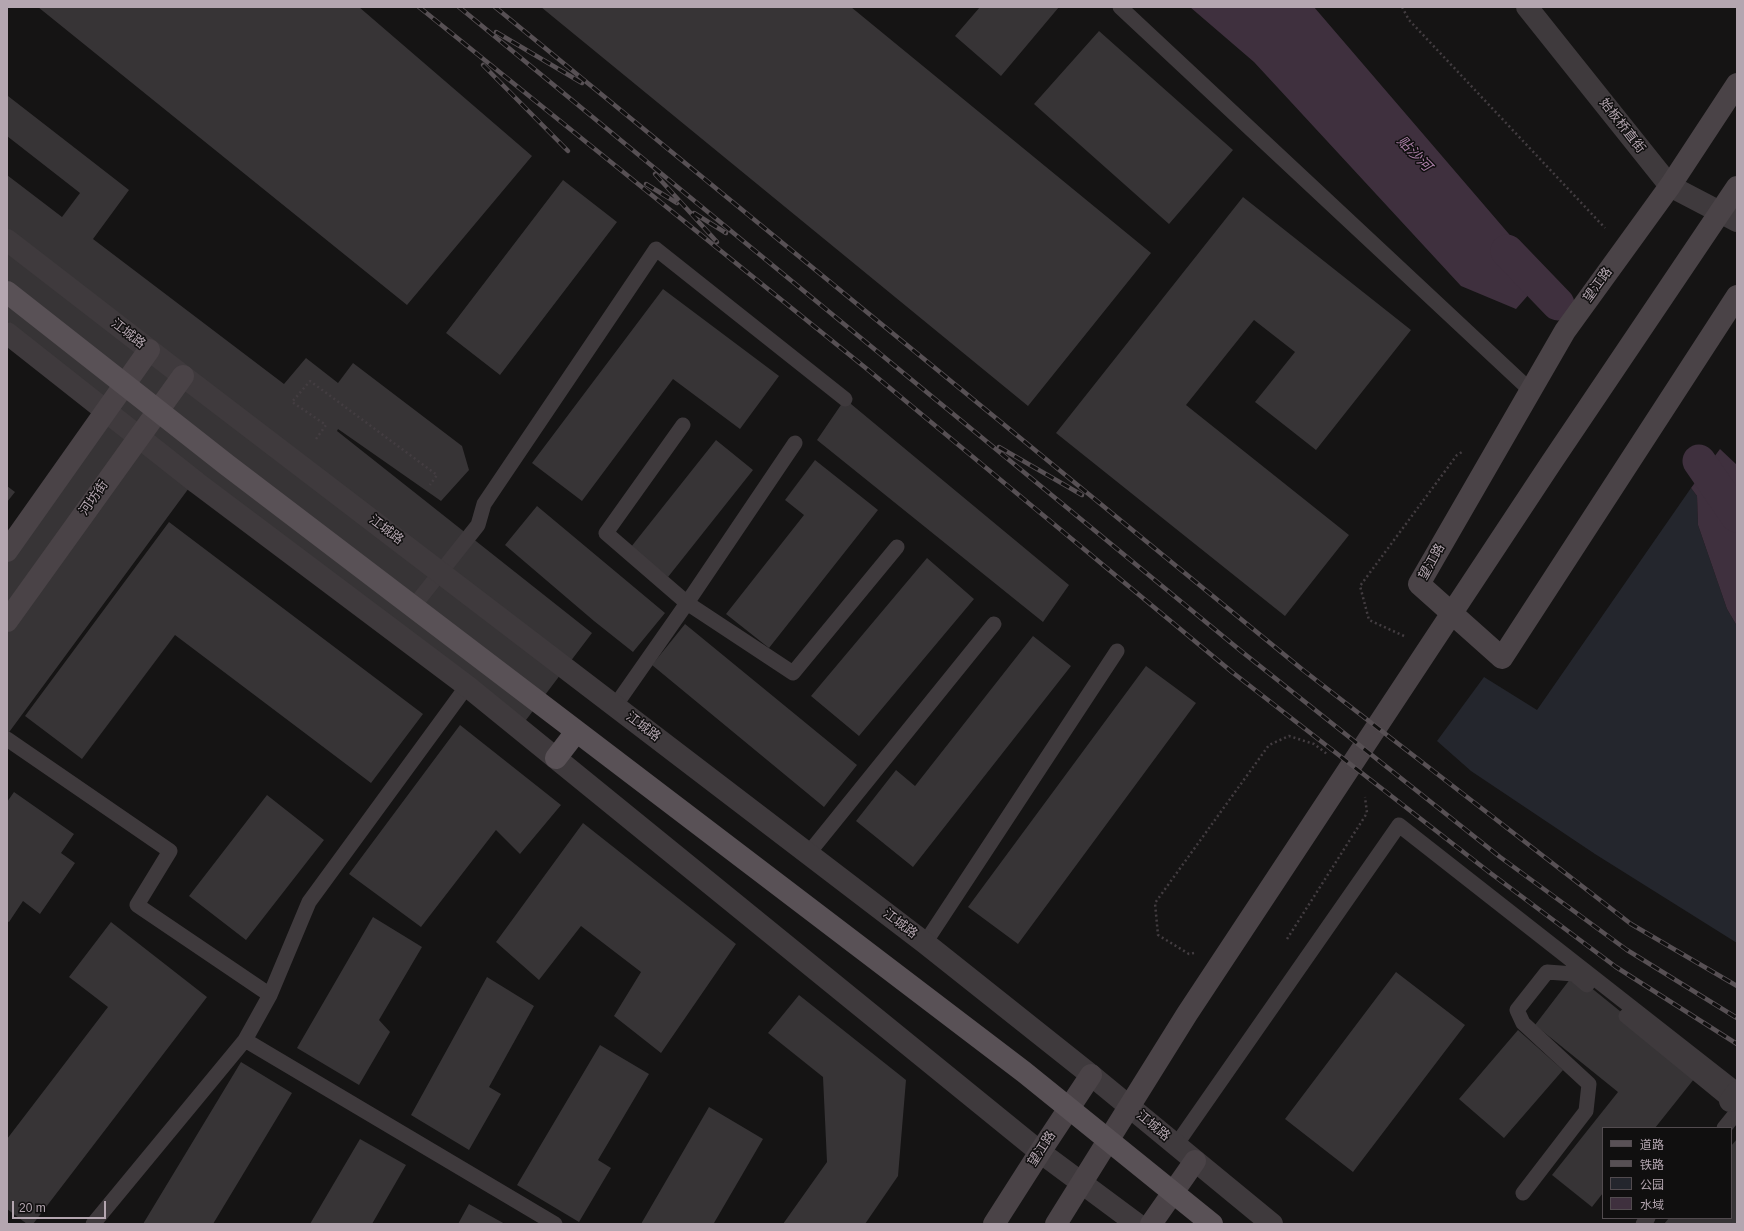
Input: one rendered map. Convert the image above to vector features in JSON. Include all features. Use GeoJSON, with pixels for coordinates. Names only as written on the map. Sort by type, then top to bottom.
{"type":"FeatureCollection","features":[{"type":"Feature","properties":{"kind":"main road"},"geometry":{"type":"LineString","coordinates":[[7,292],[233,470],[1024,1072],[1212,1224]]}},
{"type":"Feature","properties":{"kind":"main road"},"geometry":{"type":"LineString","coordinates":[[556,758],[576,732]]}},
{"type":"Feature","properties":{"kind":"street","name":"始板桥直街"},"geometry":{"type":"LineString","coordinates":[[1527,7],[1670,186],[1737,221]]}},
{"type":"Feature","properties":{"kind":"street","name":"望江路"},"geometry":{"type":"LineString","coordinates":[[1737,84],[1670,186],[1565,331],[1419,584],[1502,658],[1737,296]]}},
{"type":"Feature","properties":{"kind":"street"},"geometry":{"type":"LineString","coordinates":[[1056,1224],[1195,1000],[1551,463],[1737,187]]}},
{"type":"Feature","properties":{"kind":"street","name":"江城路"},"geometry":{"type":"LineString","coordinates":[[7,240],[440,573],[925,942],[1092,1075],[1272,1224]]}},
{"type":"Feature","properties":{"kind":"street"},"geometry":{"type":"LineString","coordinates":[[7,333],[204,488],[467,686],[1040,1152],[1137,1224]]}},
{"type":"Feature","properties":{"kind":"street"},"geometry":{"type":"LineString","coordinates":[[7,551],[149,350]]}},
{"type":"Feature","properties":{"kind":"street","name":"河坊街"},"geometry":{"type":"LineString","coordinates":[[7,621],[138,436],[183,376]]}},
{"type":"Feature","properties":{"kind":"street","name":"望江路"},"geometry":{"type":"LineString","coordinates":[[994,1224],[1092,1075]]}},
{"type":"Feature","properties":{"kind":"street"},"geometry":{"type":"LineString","coordinates":[[1150,1224],[1195,1161]]}},
{"type":"Feature","properties":{"kind":"lane"},"geometry":{"type":"LineString","coordinates":[[1120,7],[1531,391]]}},
{"type":"Feature","properties":{"kind":"lane"},"geometry":{"type":"LineString","coordinates":[[413,607],[478,526],[484,504],[656,249],[845,399]]}},
{"type":"Feature","properties":{"kind":"lane"},"geometry":{"type":"LineString","coordinates":[[683,425],[606,533],[687,603],[793,674],[897,547]]}},
{"type":"Feature","properties":{"kind":"lane"},"geometry":{"type":"LineString","coordinates":[[615,706],[796,443]]}},
{"type":"Feature","properties":{"kind":"lane"},"geometry":{"type":"LineString","coordinates":[[808,854],[994,624]]}},
{"type":"Feature","properties":{"kind":"lane"},"geometry":{"type":"LineString","coordinates":[[925,942],[1117,651]]}},
{"type":"Feature","properties":{"kind":"lane"},"geometry":{"type":"LineString","coordinates":[[93,1224],[245,1040],[270,994],[309,902],[467,686]]}},
{"type":"Feature","properties":{"kind":"lane"},"geometry":{"type":"LineString","coordinates":[[7,739],[170,851],[137,905],[270,994]]}},
{"type":"Feature","properties":{"kind":"lane"},"geometry":{"type":"LineString","coordinates":[[1176,1146],[1398,825],[1736,1101]]}},
{"type":"Feature","properties":{"kind":"lane"},"geometry":{"type":"LineString","coordinates":[[1523,1193],[1586,1111],[1589,1084],[1523,1023],[1517,1010],[1547,972],[1574,974],[1736,1101]]}},
{"type":"Feature","properties":{"kind":"lane"},"geometry":{"type":"LineString","coordinates":[[245,1040],[555,1224]]}},
{"type":"Feature","properties":{"kind":"lane"},"geometry":{"type":"LineString","coordinates":[[1724,1127],[1736,1101]]}},
{"type":"Feature","properties":{"kind":"path"},"geometry":{"type":"LineString","coordinates":[[1402,7],[1409,20],[1624,249]]}},
{"type":"Feature","properties":{"kind":"path"},"geometry":{"type":"LineString","coordinates":[[316,439],[326,425],[292,402],[310,381],[437,475],[430,485]]}},
{"type":"Feature","properties":{"kind":"green space"},"geometry":{"type":"Polygon","coordinates":[[[1691,488],[1697,496],[1698,525],[1727,609],[1737,626],[1737,943],[1595,854],[1471,771],[1437,741],[1484,677],[1537,710],[1691,488]]]}},
{"type":"Feature","properties":{"kind":"water"},"geometry":{"type":"Polygon","coordinates":[[[1190,7],[1314,7],[1545,276],[1516,309],[1461,286],[1254,62],[1190,7]]]}},
{"type":"Feature","properties":{"kind":"water"},"geometry":{"type":"Polygon","coordinates":[[[1720,449],[1737,465],[1737,626],[1727,609],[1698,525],[1697,496],[1691,488],[1720,449]]]}},
{"type":"Feature","properties":{"kind":"building"},"geometry":{"type":"Polygon","coordinates":[[[38,7],[359,7],[532,156],[407,305],[38,7]]]}},
{"type":"Feature","properties":{"kind":"building"},"geometry":{"type":"Polygon","coordinates":[[[541,7],[851,7],[1151,253],[1028,406],[541,7]]]}},
{"type":"Feature","properties":{"kind":"building"},"geometry":{"type":"Polygon","coordinates":[[[980,7],[1059,7],[1001,76],[955,36],[980,7]]]}},
{"type":"Feature","properties":{"kind":"building"},"geometry":{"type":"Polygon","coordinates":[[[1099,31],[1233,150],[1169,224],[1034,104],[1099,31]]]}},
{"type":"Feature","properties":{"kind":"building"},"geometry":{"type":"Polygon","coordinates":[[[8,96],[129,190],[93,239],[284,384],[306,358],[338,383],[353,363],[462,446],[469,470],[441,501],[338,429],[337,431],[592,633],[523,724],[200,473],[7,735],[7,535],[106,399],[7,321],[7,175],[62,217],[80,193],[7,136],[8,96]]]}},
{"type":"Feature","properties":{"kind":"building"},"geometry":{"type":"Polygon","coordinates":[[[563,180],[617,222],[500,375],[446,333],[563,180]]]}},
{"type":"Feature","properties":{"kind":"building"},"geometry":{"type":"Polygon","coordinates":[[[1243,197],[1411,330],[1316,450],[1255,402],[1295,352],[1254,320],[1186,405],[1349,535],[1285,616],[1056,433],[1243,197]]]}},
{"type":"Feature","properties":{"kind":"building"},"geometry":{"type":"Polygon","coordinates":[[[663,289],[779,376],[740,429],[673,379],[582,501],[532,463],[663,289]]]}},
{"type":"Feature","properties":{"kind":"building"},"geometry":{"type":"Polygon","coordinates":[[[845,399],[1069,585],[1043,622],[817,440],[845,399]]]}},
{"type":"Feature","properties":{"kind":"building"},"geometry":{"type":"Polygon","coordinates":[[[716,440],[753,470],[668,577],[631,547],[716,440]]]}},
{"type":"Feature","properties":{"kind":"building"},"geometry":{"type":"Polygon","coordinates":[[[815,460],[878,510],[769,648],[726,614],[804,515],[785,500],[815,460]]]}},
{"type":"Feature","properties":{"kind":"building"},"geometry":{"type":"Polygon","coordinates":[[[7,486],[15,492],[7,502],[7,486]]]}},
{"type":"Feature","properties":{"kind":"building"},"geometry":{"type":"Polygon","coordinates":[[[537,506],[665,613],[633,652],[594,621],[505,545],[537,506]]]}},
{"type":"Feature","properties":{"kind":"building"},"geometry":{"type":"Polygon","coordinates":[[[169,522],[423,714],[371,783],[175,635],[82,759],[25,716],[169,522]]]}},
{"type":"Feature","properties":{"kind":"building"},"geometry":{"type":"Polygon","coordinates":[[[927,558],[974,599],[859,736],[811,696],[927,558]]]}},
{"type":"Feature","properties":{"kind":"building"},"geometry":{"type":"Polygon","coordinates":[[[685,624],[857,765],[824,807],[652,665],[685,624]]]}},
{"type":"Feature","properties":{"kind":"building"},"geometry":{"type":"Polygon","coordinates":[[[1033,636],[1071,666],[913,867],[856,821],[896,770],[915,786],[1033,636]]]}},
{"type":"Feature","properties":{"kind":"building"},"geometry":{"type":"Polygon","coordinates":[[[1146,666],[1196,703],[1018,944],[968,907],[1146,666]]]}},
{"type":"Feature","properties":{"kind":"building"},"geometry":{"type":"Polygon","coordinates":[[[460,725],[561,805],[520,854],[496,830],[421,927],[349,874],[460,725]]]}},
{"type":"Feature","properties":{"kind":"building"},"geometry":{"type":"Polygon","coordinates":[[[14,792],[74,834],[61,853],[75,863],[40,914],[23,901],[9,922],[7,921],[7,802],[14,792]]]}},
{"type":"Feature","properties":{"kind":"building"},"geometry":{"type":"Polygon","coordinates":[[[267,795],[324,840],[246,940],[189,896],[267,795]]]}},
{"type":"Feature","properties":{"kind":"building"},"geometry":{"type":"Polygon","coordinates":[[[583,823],[736,944],[661,1053],[614,1016],[641,972],[581,926],[539,980],[496,942],[583,823]]]}},
{"type":"Feature","properties":{"kind":"building"},"geometry":{"type":"Polygon","coordinates":[[[373,917],[422,947],[379,1020],[390,1032],[359,1085],[297,1048],[373,917]]]}},
{"type":"Feature","properties":{"kind":"building"},"geometry":{"type":"Polygon","coordinates":[[[111,922],[207,997],[33,1224],[27,1224],[7,1209],[7,1139],[108,1007],[69,977],[111,922]]]}},
{"type":"Feature","properties":{"kind":"building"},"geometry":{"type":"Polygon","coordinates":[[[1396,972],[1465,1025],[1353,1172],[1285,1119],[1396,972]]]}},
{"type":"Feature","properties":{"kind":"building"},"geometry":{"type":"Polygon","coordinates":[[[1574,974],[1698,1074],[1656,1127],[1602,1127],[1602,1194],[1592,1207],[1552,1175],[1618,1092],[1535,1025],[1574,974]]]}},
{"type":"Feature","properties":{"kind":"building"},"geometry":{"type":"Polygon","coordinates":[[[487,977],[534,1006],[489,1087],[501,1094],[469,1150],[411,1115],[487,977]]]}},
{"type":"Feature","properties":{"kind":"building"},"geometry":{"type":"Polygon","coordinates":[[[799,995],[906,1080],[898,1176],[865,1224],[783,1224],[827,1162],[823,1077],[768,1033],[799,995]]]}},
{"type":"Feature","properties":{"kind":"building"},"geometry":{"type":"Polygon","coordinates":[[[1518,1030],[1563,1070],[1504,1138],[1459,1099],[1518,1030]]]}},
{"type":"Feature","properties":{"kind":"building"},"geometry":{"type":"Polygon","coordinates":[[[600,1045],[649,1074],[598,1160],[611,1168],[579,1222],[517,1185],[600,1045]]]}},
{"type":"Feature","properties":{"kind":"building"},"geometry":{"type":"Polygon","coordinates":[[[241,1062],[292,1093],[213,1224],[143,1224],[241,1062]]]}},
{"type":"Feature","properties":{"kind":"building"},"geometry":{"type":"Polygon","coordinates":[[[709,1107],[763,1139],[714,1223],[716,1224],[641,1224],[709,1107]]]}},
{"type":"Feature","properties":{"kind":"building"},"geometry":{"type":"Polygon","coordinates":[[[360,1139],[406,1165],[372,1224],[310,1224],[360,1139]]]}},
{"type":"Feature","properties":{"kind":"building"},"geometry":{"type":"Polygon","coordinates":[[[1737,1139],[1737,1224],[1664,1224],[1668,1219],[1732,1219],[1732,1145],[1737,1139]]]}},
{"type":"Feature","properties":{"kind":"building"},"geometry":{"type":"Polygon","coordinates":[[[469,1204],[505,1224],[458,1224],[469,1204]]]}},
{"type":"Feature","properties":{"kind":"waterway","name":"贴沙河"},"geometry":{"type":"LineString","coordinates":[[1507,251],[1558,304]]}},
{"type":"Feature","properties":{"kind":"waterway","name":"贴沙河"},"geometry":{"type":"LineString","coordinates":[[1699,461],[1737,516]]}},
{"type":"Feature","properties":{"kind":"railway"},"geometry":{"type":"LineString","coordinates":[[419,7],[867,369],[1232,672],[1489,872],[1616,967],[1737,1044]]}},
{"type":"Feature","properties":{"kind":"railway"},"geometry":{"type":"LineString","coordinates":[[459,7],[1241,651],[1500,857],[1627,950],[1737,1018]]}},
{"type":"Feature","properties":{"kind":"railway"},"geometry":{"type":"LineString","coordinates":[[495,7],[1303,670],[1631,924],[1737,986]]}},
{"type":"Feature","properties":{"kind":"railway"},"geometry":{"type":"LineString","coordinates":[[496,32],[582,83]]}},
{"type":"Feature","properties":{"kind":"railway"},"geometry":{"type":"LineString","coordinates":[[483,65],[568,151]]}},
{"type":"Feature","properties":{"kind":"railway"},"geometry":{"type":"LineString","coordinates":[[655,174],[717,242]]}},
{"type":"Feature","properties":{"kind":"railway"},"geometry":{"type":"LineString","coordinates":[[646,184],[677,203]]}},
{"type":"Feature","properties":{"kind":"railway"},"geometry":{"type":"LineString","coordinates":[[694,213],[726,233]]}},
{"type":"Feature","properties":{"kind":"railway"},"geometry":{"type":"LineString","coordinates":[[999,447],[1082,495]]}}]}
